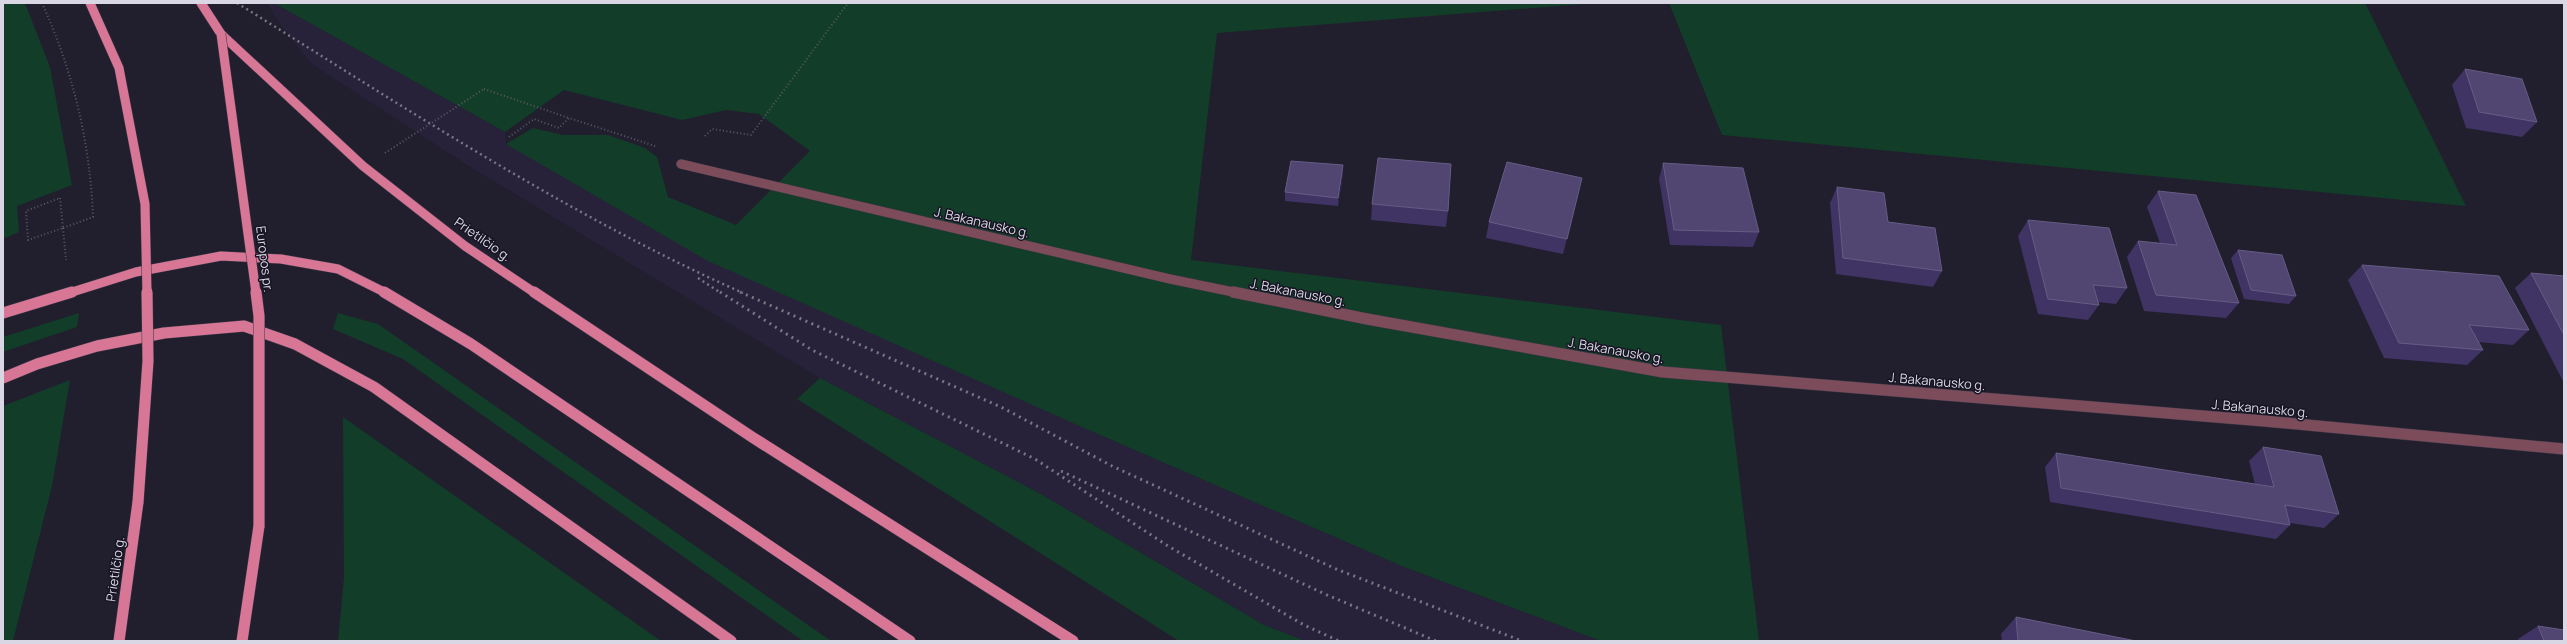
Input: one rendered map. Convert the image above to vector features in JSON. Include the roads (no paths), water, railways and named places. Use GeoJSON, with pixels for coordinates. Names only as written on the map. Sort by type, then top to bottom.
{"type":"FeatureCollection","features":[{"type":"Feature","properties":{"kind":"main road","name":"Prietilčio g."},"geometry":{"type":"LineString","coordinates":[[90,3],[118,68],[145,204],[148,361],[138,502],[119,641]]}},
{"type":"Feature","properties":{"kind":"main road","name":"Europos pr."},"geometry":{"type":"LineString","coordinates":[[201,3],[221,34],[259,316],[259,526],[242,641]]}},
{"type":"Feature","properties":{"kind":"main road","name":"Prietilčio g."},"geometry":{"type":"LineString","coordinates":[[221,34],[363,166],[465,246],[752,437],[1073,641]]}},
{"type":"Feature","properties":{"kind":"main road"},"geometry":{"type":"LineString","coordinates":[[3,313],[69,291],[136,272],[220,256],[281,259],[338,269],[396,298],[471,344],[910,641]]}},
{"type":"Feature","properties":{"kind":"main road"},"geometry":{"type":"LineString","coordinates":[[3,378],[37,364],[97,346],[164,333],[244,326],[295,344],[374,386],[731,641]]}},
{"type":"Feature","properties":{"kind":"street","name":"J. Bakanausko g."},"geometry":{"type":"LineString","coordinates":[[681,164],[1170,279],[1367,319],[1664,372],[2295,424],[2564,449]]}},
{"type":"Feature","properties":{"kind":"railway"},"geometry":{"type":"LineString","coordinates":[[237,3],[485,157],[612,229],[743,293]]}},
{"type":"Feature","properties":{"kind":"railway"},"geometry":{"type":"LineString","coordinates":[[698,278],[721,293]]}},
{"type":"Feature","properties":{"kind":"railway"},"geometry":{"type":"LineString","coordinates":[[720,292],[812,350],[1035,459],[1168,546],[1304,625],[1339,641]]}},
{"type":"Feature","properties":{"kind":"railway"},"geometry":{"type":"LineString","coordinates":[[740,292],[1001,407],[1112,466],[1336,569],[1522,641]]}},
{"type":"Feature","properties":{"kind":"railway"},"geometry":{"type":"LineString","coordinates":[[1061,471],[1327,595],[1436,641]]}}]}
